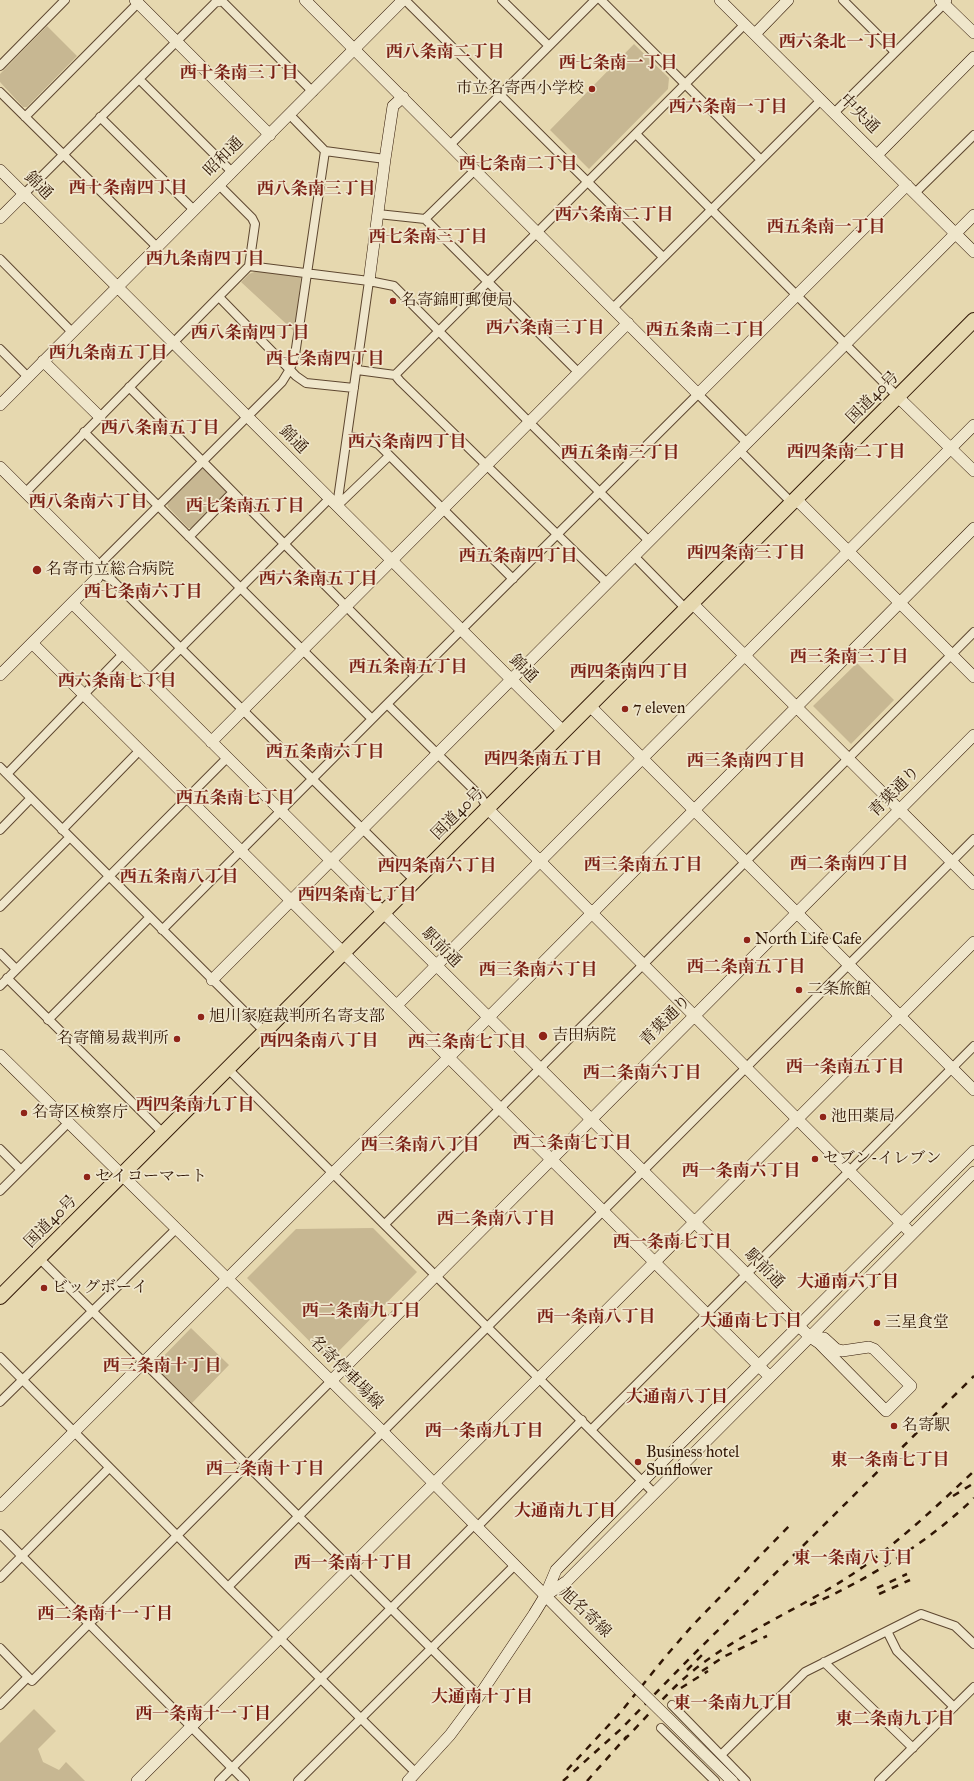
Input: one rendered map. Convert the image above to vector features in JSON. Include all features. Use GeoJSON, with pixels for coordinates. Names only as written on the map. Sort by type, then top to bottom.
{"type":"FeatureCollection","features":[{"type":"Feature","properties":{"kind":"highway","name":"国道40号"},"geometry":{"type":"LineString","coordinates":[[0,1297],[384,914],[974,320]]}},
{"type":"Feature","properties":{"kind":"street"},"geometry":{"type":"LineString","coordinates":[[0,66],[66,0]]}},
{"type":"Feature","properties":{"kind":"street"},"geometry":{"type":"LineString","coordinates":[[0,218],[219,0],[313,92]]}},
{"type":"Feature","properties":{"kind":"street"},"geometry":{"type":"LineString","coordinates":[[304,0],[403,97],[698,394],[743,446],[794,501],[848,551],[974,677]]}},
{"type":"Feature","properties":{"kind":"street"},"geometry":{"type":"LineString","coordinates":[[404,0],[663,257]]}},
{"type":"Feature","properties":{"kind":"street","name":"昭和通"},"geometry":{"type":"LineString","coordinates":[[0,405],[404,0]]}},
{"type":"Feature","properties":{"kind":"street"},"geometry":{"type":"LineString","coordinates":[[502,0],[549,46]]}},
{"type":"Feature","properties":{"kind":"street"},"geometry":{"type":"LineString","coordinates":[[450,145],[595,0]]}},
{"type":"Feature","properties":{"kind":"street"},"geometry":{"type":"LineString","coordinates":[[601,0],[761,160]]}},
{"type":"Feature","properties":{"kind":"street","name":"中央通"},"geometry":{"type":"LineString","coordinates":[[720,0],[974,252]]}},
{"type":"Feature","properties":{"kind":"street"},"geometry":{"type":"LineString","coordinates":[[755,34],[788,0]]}},
{"type":"Feature","properties":{"kind":"street"},"geometry":{"type":"LineString","coordinates":[[842,0],[895,52]]}},
{"type":"Feature","properties":{"kind":"street"},"geometry":{"type":"LineString","coordinates":[[25,117],[136,1],[270,135]]}},
{"type":"Feature","properties":{"kind":"street"},"geometry":{"type":"LineString","coordinates":[[834,112],[944,1],[974,33]]}},
{"type":"Feature","properties":{"kind":"street"},"geometry":{"type":"LineString","coordinates":[[395,375],[745,24]]}},
{"type":"Feature","properties":{"kind":"street"},"geometry":{"type":"LineString","coordinates":[[877,155],[974,57]]}},
{"type":"Feature","properties":{"kind":"street"},"geometry":{"type":"LineString","coordinates":[[139,79],[232,172]]}},
{"type":"Feature","properties":{"kind":"street"},"geometry":{"type":"LineString","coordinates":[[0,92],[156,247]]}},
{"type":"Feature","properties":{"kind":"street"},"geometry":{"type":"LineString","coordinates":[[333,502],[347,436],[357,370],[393,106],[403,97]]}},
{"type":"Feature","properties":{"kind":"street"},"geometry":{"type":"LineString","coordinates":[[613,308],[821,100]]}},
{"type":"Feature","properties":{"kind":"street"},"geometry":{"type":"LineString","coordinates":[[290,115],[325,151],[385,159]]}},
{"type":"Feature","properties":{"kind":"street"},"geometry":{"type":"LineString","coordinates":[[100,118],[194,210]]}},
{"type":"Feature","properties":{"kind":"street"},"geometry":{"type":"LineString","coordinates":[[636,134],[898,397],[974,471]]}},
{"type":"Feature","properties":{"kind":"street"},"geometry":{"type":"LineString","coordinates":[[162,930],[797,295],[911,189],[974,136]]}},
{"type":"Feature","properties":{"kind":"street"},"geometry":{"type":"LineString","coordinates":[[0,675],[96,578],[98,569],[158,505],[282,382],[290,369],[295,355],[325,151]]}},
{"type":"Feature","properties":{"kind":"street","name":"錦通"},"geometry":{"type":"LineString","coordinates":[[0,170],[564,732]]}},
{"type":"Feature","properties":{"kind":"street"},"geometry":{"type":"LineString","coordinates":[[425,219],[475,170]]}},
{"type":"Feature","properties":{"kind":"street"},"geometry":{"type":"LineString","coordinates":[[25,492],[250,266],[255,224],[252,218],[219,185]]}},
{"type":"Feature","properties":{"kind":"street"},"geometry":{"type":"LineString","coordinates":[[378,214],[425,219],[579,373]]}},
{"type":"Feature","properties":{"kind":"street"},"geometry":{"type":"LineString","coordinates":[[212,980],[974,215]]}},
{"type":"Feature","properties":{"kind":"street"},"geometry":{"type":"LineString","coordinates":[[0,259],[72,332]]}},
{"type":"Feature","properties":{"kind":"street"},"geometry":{"type":"LineString","coordinates":[[250,266],[369,281],[394,286],[528,422],[649,541]]}},
{"type":"Feature","properties":{"kind":"street"},"geometry":{"type":"LineString","coordinates":[[219,297],[296,376],[306,383],[354,388]]}},
{"type":"Feature","properties":{"kind":"street"},"geometry":{"type":"LineString","coordinates":[[211,742],[628,323]]}},
{"type":"Feature","properties":{"kind":"street"},"geometry":{"type":"LineString","coordinates":[[0,349],[28,377]]}},
{"type":"Feature","properties":{"kind":"street"},"geometry":{"type":"LineString","coordinates":[[43,361],[100,417]]}},
{"type":"Feature","properties":{"kind":"street"},"geometry":{"type":"LineString","coordinates":[[357,370],[395,375],[485,466],[607,583]]}},
{"type":"Feature","properties":{"kind":"street"},"geometry":{"type":"LineString","coordinates":[[130,387],[415,676]]}},
{"type":"Feature","properties":{"kind":"street"},"geometry":{"type":"LineString","coordinates":[[397,1005],[974,425]]}},
{"type":"Feature","properties":{"kind":"street"},"geometry":{"type":"LineString","coordinates":[[84,432],[372,719]]}},
{"type":"Feature","properties":{"kind":"street"},"geometry":{"type":"LineString","coordinates":[[347,436],[378,444],[513,579]]}},
{"type":"Feature","properties":{"kind":"street"},"geometry":{"type":"LineString","coordinates":[[149,680],[284,544],[390,456]]}},
{"type":"Feature","properties":{"kind":"street"},"geometry":{"type":"LineString","coordinates":[[0,468],[25,492],[98,569],[111,579],[243,709],[415,882]]}},
{"type":"Feature","properties":{"kind":"street"},"geometry":{"type":"LineString","coordinates":[[189,537],[233,492]]}},
{"type":"Feature","properties":{"kind":"street"},"geometry":{"type":"LineString","coordinates":[[0,1506],[488,1018],[974,528]]}},
{"type":"Feature","properties":{"kind":"street"},"geometry":{"type":"LineString","coordinates":[[634,556],[745,656],[974,884]]}},
{"type":"Feature","properties":{"kind":"street","name":"駅前通"},"geometry":{"type":"LineString","coordinates":[[72,603],[799,1326]]}},
{"type":"Feature","properties":{"kind":"street"},"geometry":{"type":"LineString","coordinates":[[385,1224],[974,632]]}},
{"type":"Feature","properties":{"kind":"street"},"geometry":{"type":"LineString","coordinates":[[32,643],[770,1376]]}},
{"type":"Feature","properties":{"kind":"street"},"geometry":{"type":"LineString","coordinates":[[7,774],[123,654]]}},
{"type":"Feature","properties":{"kind":"street"},"geometry":{"type":"LineString","coordinates":[[387,704],[481,797],[488,809],[913,1234]]}},
{"type":"Feature","properties":{"kind":"street"},"geometry":{"type":"LineString","coordinates":[[590,706],[974,1090]]}},
{"type":"Feature","properties":{"kind":"street","name":"青葉通り"},"geometry":{"type":"LineString","coordinates":[[331,1381],[974,735]]}},
{"type":"Feature","properties":{"kind":"street"},"geometry":{"type":"LineString","coordinates":[[62,830],[140,750]]}},
{"type":"Feature","properties":{"kind":"street"},"geometry":{"type":"LineString","coordinates":[[0,986],[227,758]]}},
{"type":"Feature","properties":{"kind":"street"},"geometry":{"type":"LineString","coordinates":[[0,767],[265,1032]]}},
{"type":"Feature","properties":{"kind":"street"},"geometry":{"type":"LineString","coordinates":[[0,830],[31,798]]}},
{"type":"Feature","properties":{"kind":"street"},"geometry":{"type":"LineString","coordinates":[[0,907],[70,837]]}},
{"type":"Feature","properties":{"kind":"street"},"geometry":{"type":"LineString","coordinates":[[228,1588],[487,1326],[974,839]]}},
{"type":"Feature","properties":{"kind":"street"},"geometry":{"type":"LineString","coordinates":[[48,1020],[150,917]]}},
{"type":"Feature","properties":{"kind":"street"},"geometry":{"type":"LineString","coordinates":[[137,1781],[540,1379],[974,942]]}},
{"type":"Feature","properties":{"kind":"street"},"geometry":{"type":"LineString","coordinates":[[0,953],[16,969]]}},
{"type":"Feature","properties":{"kind":"street"},"geometry":{"type":"LineString","coordinates":[[8,978],[48,1020],[164,1134]]}},
{"type":"Feature","properties":{"kind":"street"},"geometry":{"type":"LineString","coordinates":[[591,1430],[974,1046]]}},
{"type":"Feature","properties":{"kind":"street","name":"名寄停車場線"},"geometry":{"type":"LineString","coordinates":[[0,1055],[383,1432],[544,1596]]}},
{"type":"Feature","properties":{"kind":"street"},"geometry":{"type":"LineString","coordinates":[[228,1069],[654,1493]]}},
{"type":"Feature","properties":{"kind":"street"},"geometry":{"type":"LineString","coordinates":[[0,1191],[68,1123]]}},
{"type":"Feature","properties":{"kind":"street"},"geometry":{"type":"LineString","coordinates":[[0,1149],[21,1170]]}},
{"type":"Feature","properties":{"kind":"street"},"geometry":{"type":"LineString","coordinates":[[544,1596],[556,1570],[643,1481],[974,1151]]}},
{"type":"Feature","properties":{"kind":"street"},"geometry":{"type":"LineString","coordinates":[[544,1596],[567,1581],[974,1172]]}},
{"type":"Feature","properties":{"kind":"street"},"geometry":{"type":"LineString","coordinates":[[0,1402],[176,1229]]}},
{"type":"Feature","properties":{"kind":"street"},"geometry":{"type":"LineString","coordinates":[[39,1258],[480,1696]]}},
{"type":"Feature","properties":{"kind":"street"},"geometry":{"type":"LineString","coordinates":[[799,1326],[810,1337],[819,1343],[886,1411],[912,1386],[874,1349],[869,1347],[842,1351],[836,1349],[824,1338],[810,1337]]}},
{"type":"Feature","properties":{"kind":"street"},"geometry":{"type":"LineString","coordinates":[[0,1357],[176,1536],[361,1718],[412,1777]]}},
{"type":"Feature","properties":{"kind":"street"},"geometry":{"type":"LineString","coordinates":[[0,1648],[32,1681],[88,1623],[331,1381]]}},
{"type":"Feature","properties":{"kind":"street"},"geometry":{"type":"LineString","coordinates":[[219,1781],[582,1420]]}},
{"type":"Feature","properties":{"kind":"street"},"geometry":{"type":"LineString","coordinates":[[0,1578],[109,1468]]}},
{"type":"Feature","properties":{"kind":"street"},"geometry":{"type":"LineString","coordinates":[[0,1534],[245,1781]]}},
{"type":"Feature","properties":{"kind":"street"},"geometry":{"type":"LineString","coordinates":[[298,1781],[515,1565]]}},
{"type":"Feature","properties":{"kind":"street","name":"旭名寄線"},"geometry":{"type":"LineString","coordinates":[[412,1777],[450,1734],[480,1696],[544,1596],[732,1781]]}},
{"type":"Feature","properties":{"kind":"street"},"geometry":{"type":"LineString","coordinates":[[721,1755],[805,1672],[922,1614],[955,1626],[974,1644]]}},
{"type":"Feature","properties":{"kind":"street"},"geometry":{"type":"LineString","coordinates":[[887,1631],[897,1651],[954,1707]]}},
{"type":"Feature","properties":{"kind":"street"},"geometry":{"type":"LineString","coordinates":[[824,1662],[913,1748]]}},
{"type":"Feature","properties":{"kind":"street"},"geometry":{"type":"LineString","coordinates":[[0,1705],[28,1676]]}},
{"type":"Feature","properties":{"kind":"street"},"geometry":{"type":"LineString","coordinates":[[879,1781],[974,1687]]}},
{"type":"Feature","properties":{"kind":"street"},"geometry":{"type":"LineString","coordinates":[[672,1705],[746,1781]]}},
{"type":"Feature","properties":{"kind":"street"},"geometry":{"type":"LineString","coordinates":[[661,1728],[715,1781]]}},
{"type":"Feature","properties":{"kind":"shaded area"},"geometry":{"type":"Polygon","coordinates":[[[47,26],[77,56],[27,107],[23,107],[0,82],[0,74],[47,26]]]}},
{"type":"Feature","properties":{"kind":"shaded area"},"geometry":{"type":"Polygon","coordinates":[[[634,44],[669,78],[668,89],[589,169],[550,130],[634,44]]]}},
{"type":"Feature","properties":{"kind":"shaded area"},"geometry":{"type":"Polygon","coordinates":[[[257,271],[301,277],[295,332],[241,282],[249,274],[257,271]]]}},
{"type":"Feature","properties":{"kind":"shaded area"},"geometry":{"type":"Polygon","coordinates":[[[201,468],[205,469],[226,490],[227,493],[193,528],[188,528],[168,507],[167,503],[201,468]]]}},
{"type":"Feature","properties":{"kind":"shaded area"},"geometry":{"type":"Polygon","coordinates":[[[857,663],[894,700],[851,744],[813,706],[857,663]]]}},
{"type":"Feature","properties":{"kind":"shaded area"},"geometry":{"type":"Polygon","coordinates":[[[373,1228],[417,1272],[329,1361],[247,1278],[296,1229],[373,1228]]]}},
{"type":"Feature","properties":{"kind":"shaded area"},"geometry":{"type":"Polygon","coordinates":[[[191,1328],[229,1365],[192,1403],[154,1366],[191,1328]]]}},
{"type":"Feature","properties":{"kind":"shaded area"},"geometry":{"type":"Polygon","coordinates":[[[34,1709],[56,1731],[38,1749],[43,1762],[59,1770],[66,1762],[85,1781],[0,1781],[0,1743],[34,1709]]]}},
{"type":"Feature","properties":{"kind":"railway"},"geometry":{"type":"LineString","coordinates":[[563,1781],[621,1729],[683,1665],[974,1376]]}},
{"type":"Feature","properties":{"kind":"railway"},"geometry":{"type":"LineString","coordinates":[[624,1740],[667,1695],[694,1670],[733,1643],[817,1596],[873,1560],[903,1536],[974,1471]]}},
{"type":"Feature","properties":{"kind":"railway"},"geometry":{"type":"LineString","coordinates":[[953,1496],[974,1483]]}},
{"type":"Feature","properties":{"kind":"railway"},"geometry":{"type":"LineString","coordinates":[[810,1605],[853,1584],[896,1559],[938,1529],[974,1498]]}},
{"type":"Feature","properties":{"kind":"railway"},"geometry":{"type":"LineString","coordinates":[[567,1770],[620,1713],[692,1626],[789,1526]]}},
{"type":"Feature","properties":{"kind":"railway"},"geometry":{"type":"LineString","coordinates":[[877,1588],[907,1574]]}},
{"type":"Feature","properties":{"kind":"railway"},"geometry":{"type":"LineString","coordinates":[[879,1594],[910,1580]]}},
{"type":"Feature","properties":{"kind":"railway"},"geometry":{"type":"LineString","coordinates":[[702,1671],[725,1656],[767,1636]]}},
{"type":"Feature","properties":{"kind":"railway"},"geometry":{"type":"LineString","coordinates":[[687,1670],[706,1651]]}},
{"type":"Feature","properties":{"kind":"railway"},"geometry":{"type":"LineString","coordinates":[[681,1688],[708,1671]]}},
{"type":"Feature","properties":{"kind":"railway"},"geometry":{"type":"LineString","coordinates":[[587,1781],[627,1736]]}},
{"type":"Feature","properties":{"kind":"place","name":"市立名寄西小学校"},"geometry":{"type":"Point","coordinates":[592,89]}},
{"type":"Feature","properties":{"kind":"place","name":"名寄錦町郵便局"},"geometry":{"type":"Point","coordinates":[393,301]}},
{"type":"Feature","properties":{"kind":"place","name":"名寄市立総合病院"},"geometry":{"type":"Point","coordinates":[37,570]}},
{"type":"Feature","properties":{"kind":"place","name":"7 eleven"},"geometry":{"type":"Point","coordinates":[625,709]}},
{"type":"Feature","properties":{"kind":"place","name":"North Life Cafe"},"geometry":{"type":"Point","coordinates":[747,940]}},
{"type":"Feature","properties":{"kind":"place","name":"二条旅館"},"geometry":{"type":"Point","coordinates":[799,990]}},
{"type":"Feature","properties":{"kind":"place","name":"旭川家庭裁判所名寄支部"},"geometry":{"type":"Point","coordinates":[201,1017]}},
{"type":"Feature","properties":{"kind":"place","name":"吉田病院"},"geometry":{"type":"Point","coordinates":[543,1036]}},
{"type":"Feature","properties":{"kind":"place","name":"名寄簡易裁判所"},"geometry":{"type":"Point","coordinates":[177,1039]}},
{"type":"Feature","properties":{"kind":"place","name":"名寄区検察庁"},"geometry":{"type":"Point","coordinates":[24,1113]}},
{"type":"Feature","properties":{"kind":"place","name":"池田薬局"},"geometry":{"type":"Point","coordinates":[823,1117]}},
{"type":"Feature","properties":{"kind":"place","name":"セブン-イレブン"},"geometry":{"type":"Point","coordinates":[815,1159]}},
{"type":"Feature","properties":{"kind":"place","name":"セイコーマート"},"geometry":{"type":"Point","coordinates":[87,1177]}},
{"type":"Feature","properties":{"kind":"place","name":"ビッグボーイ"},"geometry":{"type":"Point","coordinates":[44,1288]}},
{"type":"Feature","properties":{"kind":"place","name":"三星食堂"},"geometry":{"type":"Point","coordinates":[877,1323]}},
{"type":"Feature","properties":{"kind":"place","name":"名寄駅"},"geometry":{"type":"Point","coordinates":[894,1426]}},
{"type":"Feature","properties":{"kind":"place","name":"Business hotel Sunflower"},"geometry":{"type":"Point","coordinates":[638,1462]}},
{"type":"Feature","properties":{"kind":"district","name":"西六条北一丁目"},"geometry":{"type":"Point","coordinates":[838,43]}},
{"type":"Feature","properties":{"kind":"district","name":"西八条南二丁目"},"geometry":{"type":"Point","coordinates":[445,53]}},
{"type":"Feature","properties":{"kind":"district","name":"西七条南一丁目"},"geometry":{"type":"Point","coordinates":[618,64]}},
{"type":"Feature","properties":{"kind":"district","name":"西十条南三丁目"},"geometry":{"type":"Point","coordinates":[239,74]}},
{"type":"Feature","properties":{"kind":"district","name":"西六条南一丁目"},"geometry":{"type":"Point","coordinates":[728,108]}},
{"type":"Feature","properties":{"kind":"district","name":"西七条南二丁目"},"geometry":{"type":"Point","coordinates":[518,165]}},
{"type":"Feature","properties":{"kind":"district","name":"西十条南四丁目"},"geometry":{"type":"Point","coordinates":[128,189]}},
{"type":"Feature","properties":{"kind":"district","name":"西八条南三丁目"},"geometry":{"type":"Point","coordinates":[316,190]}},
{"type":"Feature","properties":{"kind":"district","name":"西六条南二丁目"},"geometry":{"type":"Point","coordinates":[614,216]}},
{"type":"Feature","properties":{"kind":"district","name":"西五条南一丁目"},"geometry":{"type":"Point","coordinates":[826,228]}},
{"type":"Feature","properties":{"kind":"district","name":"西七条南三丁目"},"geometry":{"type":"Point","coordinates":[428,238]}},
{"type":"Feature","properties":{"kind":"district","name":"西九条南四丁目"},"geometry":{"type":"Point","coordinates":[205,260]}},
{"type":"Feature","properties":{"kind":"district","name":"西六条南三丁目"},"geometry":{"type":"Point","coordinates":[545,329]}},
{"type":"Feature","properties":{"kind":"district","name":"西五条南二丁目"},"geometry":{"type":"Point","coordinates":[705,331]}},
{"type":"Feature","properties":{"kind":"district","name":"西八条南四丁目"},"geometry":{"type":"Point","coordinates":[250,334]}},
{"type":"Feature","properties":{"kind":"district","name":"西九条南五丁目"},"geometry":{"type":"Point","coordinates":[108,354]}},
{"type":"Feature","properties":{"kind":"district","name":"西七条南四丁目"},"geometry":{"type":"Point","coordinates":[325,360]}},
{"type":"Feature","properties":{"kind":"district","name":"西八条南五丁目"},"geometry":{"type":"Point","coordinates":[160,429]}},
{"type":"Feature","properties":{"kind":"district","name":"西六条南四丁目"},"geometry":{"type":"Point","coordinates":[407,443]}},
{"type":"Feature","properties":{"kind":"district","name":"西四条南二丁目"},"geometry":{"type":"Point","coordinates":[846,453]}},
{"type":"Feature","properties":{"kind":"district","name":"西五条南三丁目"},"geometry":{"type":"Point","coordinates":[620,454]}},
{"type":"Feature","properties":{"kind":"district","name":"西八条南六丁目"},"geometry":{"type":"Point","coordinates":[88,503]}},
{"type":"Feature","properties":{"kind":"district","name":"西七条南五丁目"},"geometry":{"type":"Point","coordinates":[245,507]}},
{"type":"Feature","properties":{"kind":"district","name":"西四条南三丁目"},"geometry":{"type":"Point","coordinates":[746,554]}},
{"type":"Feature","properties":{"kind":"district","name":"西五条南四丁目"},"geometry":{"type":"Point","coordinates":[518,557]}},
{"type":"Feature","properties":{"kind":"district","name":"西六条南五丁目"},"geometry":{"type":"Point","coordinates":[318,580]}},
{"type":"Feature","properties":{"kind":"district","name":"西七条南六丁目"},"geometry":{"type":"Point","coordinates":[143,593]}},
{"type":"Feature","properties":{"kind":"district","name":"西三条南三丁目"},"geometry":{"type":"Point","coordinates":[849,658]}},
{"type":"Feature","properties":{"kind":"district","name":"西五条南五丁目"},"geometry":{"type":"Point","coordinates":[408,668]}},
{"type":"Feature","properties":{"kind":"district","name":"西四条南四丁目"},"geometry":{"type":"Point","coordinates":[629,673]}},
{"type":"Feature","properties":{"kind":"district","name":"西六条南七丁目"},"geometry":{"type":"Point","coordinates":[117,682]}},
{"type":"Feature","properties":{"kind":"district","name":"西五条南六丁目"},"geometry":{"type":"Point","coordinates":[325,753]}},
{"type":"Feature","properties":{"kind":"district","name":"西四条南五丁目"},"geometry":{"type":"Point","coordinates":[543,760]}},
{"type":"Feature","properties":{"kind":"district","name":"西三条南四丁目"},"geometry":{"type":"Point","coordinates":[746,762]}},
{"type":"Feature","properties":{"kind":"district","name":"西五条南七丁目"},"geometry":{"type":"Point","coordinates":[235,799]}},
{"type":"Feature","properties":{"kind":"district","name":"西二条南四丁目"},"geometry":{"type":"Point","coordinates":[849,865]}},
{"type":"Feature","properties":{"kind":"district","name":"西三条南五丁目"},"geometry":{"type":"Point","coordinates":[643,866]}},
{"type":"Feature","properties":{"kind":"district","name":"西四条南六丁目"},"geometry":{"type":"Point","coordinates":[437,867]}},
{"type":"Feature","properties":{"kind":"district","name":"西五条南八丁目"},"geometry":{"type":"Point","coordinates":[179,878]}},
{"type":"Feature","properties":{"kind":"district","name":"西四条南七丁目"},"geometry":{"type":"Point","coordinates":[357,896]}},
{"type":"Feature","properties":{"kind":"district","name":"西二条南五丁目"},"geometry":{"type":"Point","coordinates":[746,968]}},
{"type":"Feature","properties":{"kind":"district","name":"西三条南六丁目"},"geometry":{"type":"Point","coordinates":[538,971]}},
{"type":"Feature","properties":{"kind":"district","name":"西四条南八丁目"},"geometry":{"type":"Point","coordinates":[319,1042]}},
{"type":"Feature","properties":{"kind":"district","name":"西三条南七丁目"},"geometry":{"type":"Point","coordinates":[467,1043]}},
{"type":"Feature","properties":{"kind":"district","name":"西一条南五丁目"},"geometry":{"type":"Point","coordinates":[845,1068]}},
{"type":"Feature","properties":{"kind":"district","name":"西二条南六丁目"},"geometry":{"type":"Point","coordinates":[642,1074]}},
{"type":"Feature","properties":{"kind":"district","name":"西四条南九丁目"},"geometry":{"type":"Point","coordinates":[195,1106]}},
{"type":"Feature","properties":{"kind":"district","name":"西二条南七丁目"},"geometry":{"type":"Point","coordinates":[572,1144]}},
{"type":"Feature","properties":{"kind":"district","name":"西三条南八丁目"},"geometry":{"type":"Point","coordinates":[420,1146]}},
{"type":"Feature","properties":{"kind":"district","name":"西一条南六丁目"},"geometry":{"type":"Point","coordinates":[741,1172]}},
{"type":"Feature","properties":{"kind":"district","name":"西二条南八丁目"},"geometry":{"type":"Point","coordinates":[496,1220]}},
{"type":"Feature","properties":{"kind":"district","name":"西一条南七丁目"},"geometry":{"type":"Point","coordinates":[672,1243]}},
{"type":"Feature","properties":{"kind":"district","name":"大通南六丁目"},"geometry":{"type":"Point","coordinates":[848,1283]}},
{"type":"Feature","properties":{"kind":"district","name":"西二条南九丁目"},"geometry":{"type":"Point","coordinates":[361,1312]}},
{"type":"Feature","properties":{"kind":"district","name":"西一条南八丁目"},"geometry":{"type":"Point","coordinates":[596,1318]}},
{"type":"Feature","properties":{"kind":"district","name":"大通南七丁目"},"geometry":{"type":"Point","coordinates":[751,1322]}},
{"type":"Feature","properties":{"kind":"district","name":"西三条南十丁目"},"geometry":{"type":"Point","coordinates":[162,1367]}},
{"type":"Feature","properties":{"kind":"district","name":"大通南八丁目"},"geometry":{"type":"Point","coordinates":[677,1398]}},
{"type":"Feature","properties":{"kind":"district","name":"西一条南九丁目"},"geometry":{"type":"Point","coordinates":[484,1432]}},
{"type":"Feature","properties":{"kind":"district","name":"東一条南七丁目"},"geometry":{"type":"Point","coordinates":[890,1461]}},
{"type":"Feature","properties":{"kind":"district","name":"西二条南十丁目"},"geometry":{"type":"Point","coordinates":[265,1470]}},
{"type":"Feature","properties":{"kind":"district","name":"大通南九丁目"},"geometry":{"type":"Point","coordinates":[565,1512]}},
{"type":"Feature","properties":{"kind":"district","name":"東一条南八丁目"},"geometry":{"type":"Point","coordinates":[853,1559]}},
{"type":"Feature","properties":{"kind":"district","name":"西一条南十丁目"},"geometry":{"type":"Point","coordinates":[353,1564]}},
{"type":"Feature","properties":{"kind":"district","name":"西二条南十一丁目"},"geometry":{"type":"Point","coordinates":[105,1615]}},
{"type":"Feature","properties":{"kind":"district","name":"大通南十丁目"},"geometry":{"type":"Point","coordinates":[482,1698]}},
{"type":"Feature","properties":{"kind":"district","name":"東一条南九丁目"},"geometry":{"type":"Point","coordinates":[733,1704]}},
{"type":"Feature","properties":{"kind":"district","name":"西一条南十一丁目"},"geometry":{"type":"Point","coordinates":[203,1715]}},
{"type":"Feature","properties":{"kind":"district","name":"東二条南九丁目"},"geometry":{"type":"Point","coordinates":[895,1720]}}]}
